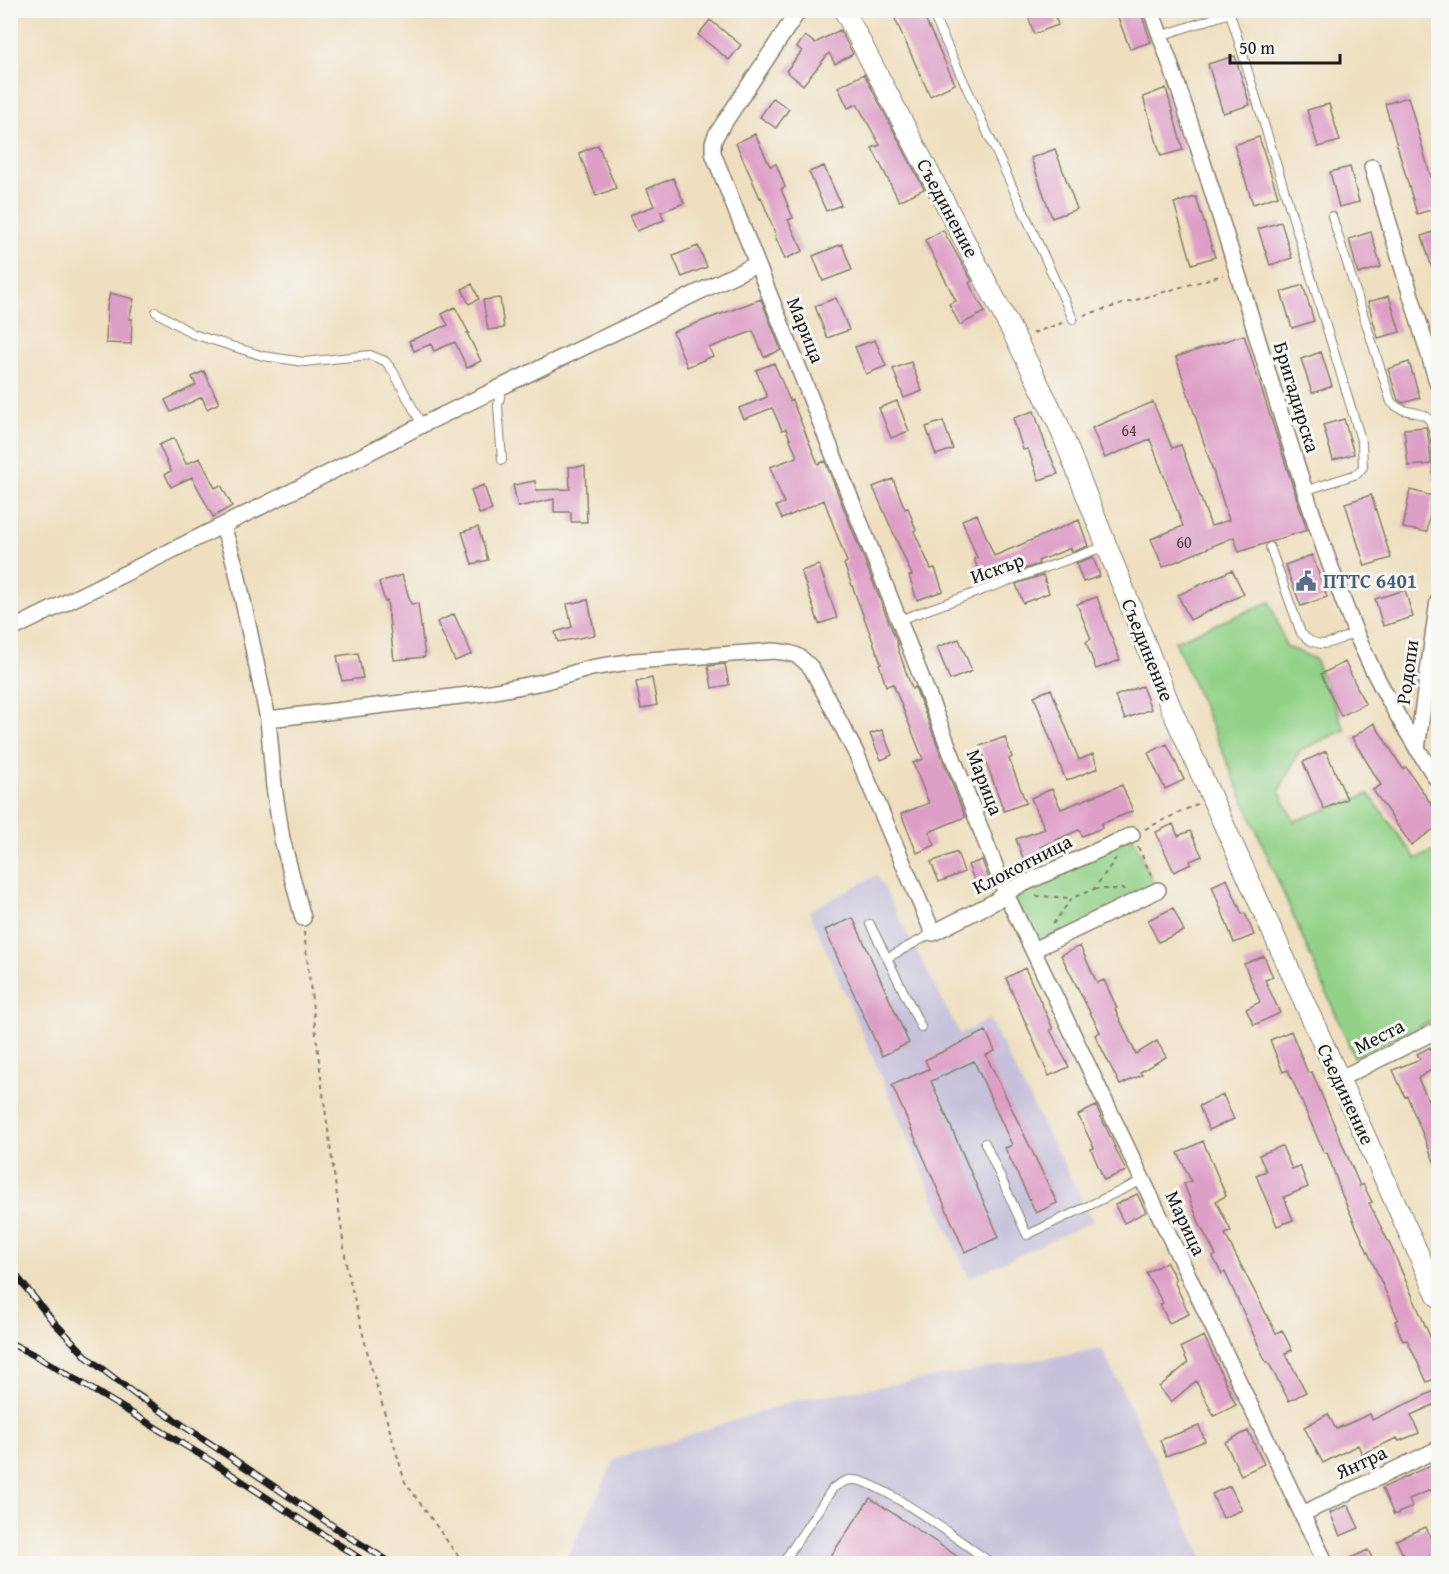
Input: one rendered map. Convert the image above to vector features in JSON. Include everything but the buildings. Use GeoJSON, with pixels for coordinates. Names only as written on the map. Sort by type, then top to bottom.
{"type":"FeatureCollection","features":[{"type":"Feature","properties":{"kind":"street","name":"Марица"},"geometry":{"type":"LineString","coordinates":[[799,10],[712,143],[713,153],[1006,894],[1326,1563]]}},
{"type":"Feature","properties":{"kind":"street","name":"Съединение"},"geometry":{"type":"LineString","coordinates":[[844,10],[1057,421],[1162,687],[1210,798],[1438,1297]]}},
{"type":"Feature","properties":{"kind":"street","name":"Бригадирска"},"geometry":{"type":"LineString","coordinates":[[1151,10],[1237,270],[1304,491],[1356,632],[1380,683],[1417,750],[1438,781]]}},
{"type":"Feature","properties":{"kind":"street"},"geometry":{"type":"LineString","coordinates":[[1372,167],[1438,385]]}},
{"type":"Feature","properties":{"kind":"street"},"geometry":{"type":"LineString","coordinates":[[10,630],[422,425],[757,264]]}},
{"type":"Feature","properties":{"kind":"street"},"geometry":{"type":"LineString","coordinates":[[223,526],[236,568],[268,719],[274,787],[282,838],[303,918]]}},
{"type":"Feature","properties":{"kind":"street","name":"Родопи"},"geometry":{"type":"LineString","coordinates":[[1417,750],[1438,602]]}},
{"type":"Feature","properties":{"kind":"street"},"geometry":{"type":"LineString","coordinates":[[268,719],[485,693],[543,682],[591,668],[634,661],[774,651],[792,652],[803,658],[812,669],[856,753],[933,933]]}},
{"type":"Feature","properties":{"kind":"street","name":"Клокотница"},"geometry":{"type":"LineString","coordinates":[[933,933],[1014,888],[1132,835]]}},
{"type":"Feature","properties":{"kind":"street"},"geometry":{"type":"LineString","coordinates":[[1033,950],[1158,890]]}},
{"type":"Feature","properties":{"kind":"street","name":"Места"},"geometry":{"type":"LineString","coordinates":[[1339,1079],[1438,1030]]}},
{"type":"Feature","properties":{"kind":"street","name":"Янтра"},"geometry":{"type":"LineString","coordinates":[[1302,1514],[1438,1449]]}},
{"type":"Feature","properties":{"kind":"lane"},"geometry":{"type":"LineString","coordinates":[[931,10],[1073,319]]}},
{"type":"Feature","properties":{"kind":"lane"},"geometry":{"type":"LineString","coordinates":[[1160,36],[1230,13],[1364,455],[1363,467],[1357,474],[1304,491]]}},
{"type":"Feature","properties":{"kind":"lane"},"geometry":{"type":"LineString","coordinates":[[1332,216],[1391,402],[1397,409],[1426,416],[1432,423],[1436,437],[1438,492]]}},
{"type":"Feature","properties":{"kind":"lane"},"geometry":{"type":"LineString","coordinates":[[156,312],[192,334],[263,356],[304,362],[370,355],[385,361],[393,371],[422,425]]}},
{"type":"Feature","properties":{"kind":"lane"},"geometry":{"type":"LineString","coordinates":[[502,386],[498,406],[502,460]]}},
{"type":"Feature","properties":{"kind":"lane","name":"Искър"},"geometry":{"type":"LineString","coordinates":[[899,620],[1106,546]]}},
{"type":"Feature","properties":{"kind":"lane"},"geometry":{"type":"LineString","coordinates":[[1270,547],[1300,633],[1307,640],[1319,645],[1329,644],[1356,632]]}},
{"type":"Feature","properties":{"kind":"lane"},"geometry":{"type":"LineString","coordinates":[[870,924],[921,1027]]}},
{"type":"Feature","properties":{"kind":"lane"},"geometry":{"type":"LineString","coordinates":[[887,958],[933,933]]}},
{"type":"Feature","properties":{"kind":"lane"},"geometry":{"type":"LineString","coordinates":[[985,1143],[1027,1235],[1143,1180]]}},
{"type":"Feature","properties":{"kind":"lane"},"geometry":{"type":"LineString","coordinates":[[782,1563],[832,1488],[853,1479],[878,1487],[993,1563]]}},
{"type":"Feature","properties":{"kind":"path"},"geometry":{"type":"LineString","coordinates":[[1016,339],[1073,319],[1237,270]]}},
{"type":"Feature","properties":{"kind":"path"},"geometry":{"type":"LineString","coordinates":[[1006,894],[1072,898],[1094,889],[1132,835],[1210,798]]}},
{"type":"Feature","properties":{"kind":"path"},"geometry":{"type":"LineString","coordinates":[[1132,835],[1158,890]]}},
{"type":"Feature","properties":{"kind":"path"},"geometry":{"type":"LineString","coordinates":[[1053,924],[1072,898]]}},
{"type":"Feature","properties":{"kind":"path"},"geometry":{"type":"LineString","coordinates":[[303,918],[322,1086],[347,1269],[368,1353],[405,1482],[466,1563]]}},
{"type":"Feature","properties":{"kind":"shaded area"},"geometry":{"type":"Polygon","coordinates":[[[877,875],[960,1034],[989,1019],[1093,1221],[969,1278],[809,911],[877,875]]]}},
{"type":"Feature","properties":{"kind":"shaded area"},"geometry":{"type":"Polygon","coordinates":[[[1102,1349],[1206,1563],[564,1564],[615,1459],[798,1400],[1102,1349]]]}},
{"type":"Feature","properties":{"kind":"green space"},"geometry":{"type":"Polygon","coordinates":[[[1270,602],[1286,646],[1315,659],[1345,730],[1300,750],[1279,791],[1294,821],[1369,794],[1416,859],[1438,849],[1438,1018],[1354,1057],[1175,641],[1270,602]]]}},
{"type":"Feature","properties":{"kind":"green space"},"geometry":{"type":"Polygon","coordinates":[[[1132,835],[1157,892],[1035,945],[1014,897],[1024,885],[1132,835]]]}},
{"type":"Feature","properties":{"kind":"railway"},"geometry":{"type":"LineString","coordinates":[[10,1268],[52,1320],[88,1358],[141,1399]]}},
{"type":"Feature","properties":{"kind":"railway"},"geometry":{"type":"LineString","coordinates":[[10,1343],[40,1358],[211,1461],[368,1564]]}},
{"type":"Feature","properties":{"kind":"railway"},"geometry":{"type":"LineString","coordinates":[[136,1394],[393,1564]]}},
{"type":"Feature","properties":{"kind":"place","name":"ПТТС 6401"},"geometry":{"type":"Point","coordinates":[1306,581]}}]}
